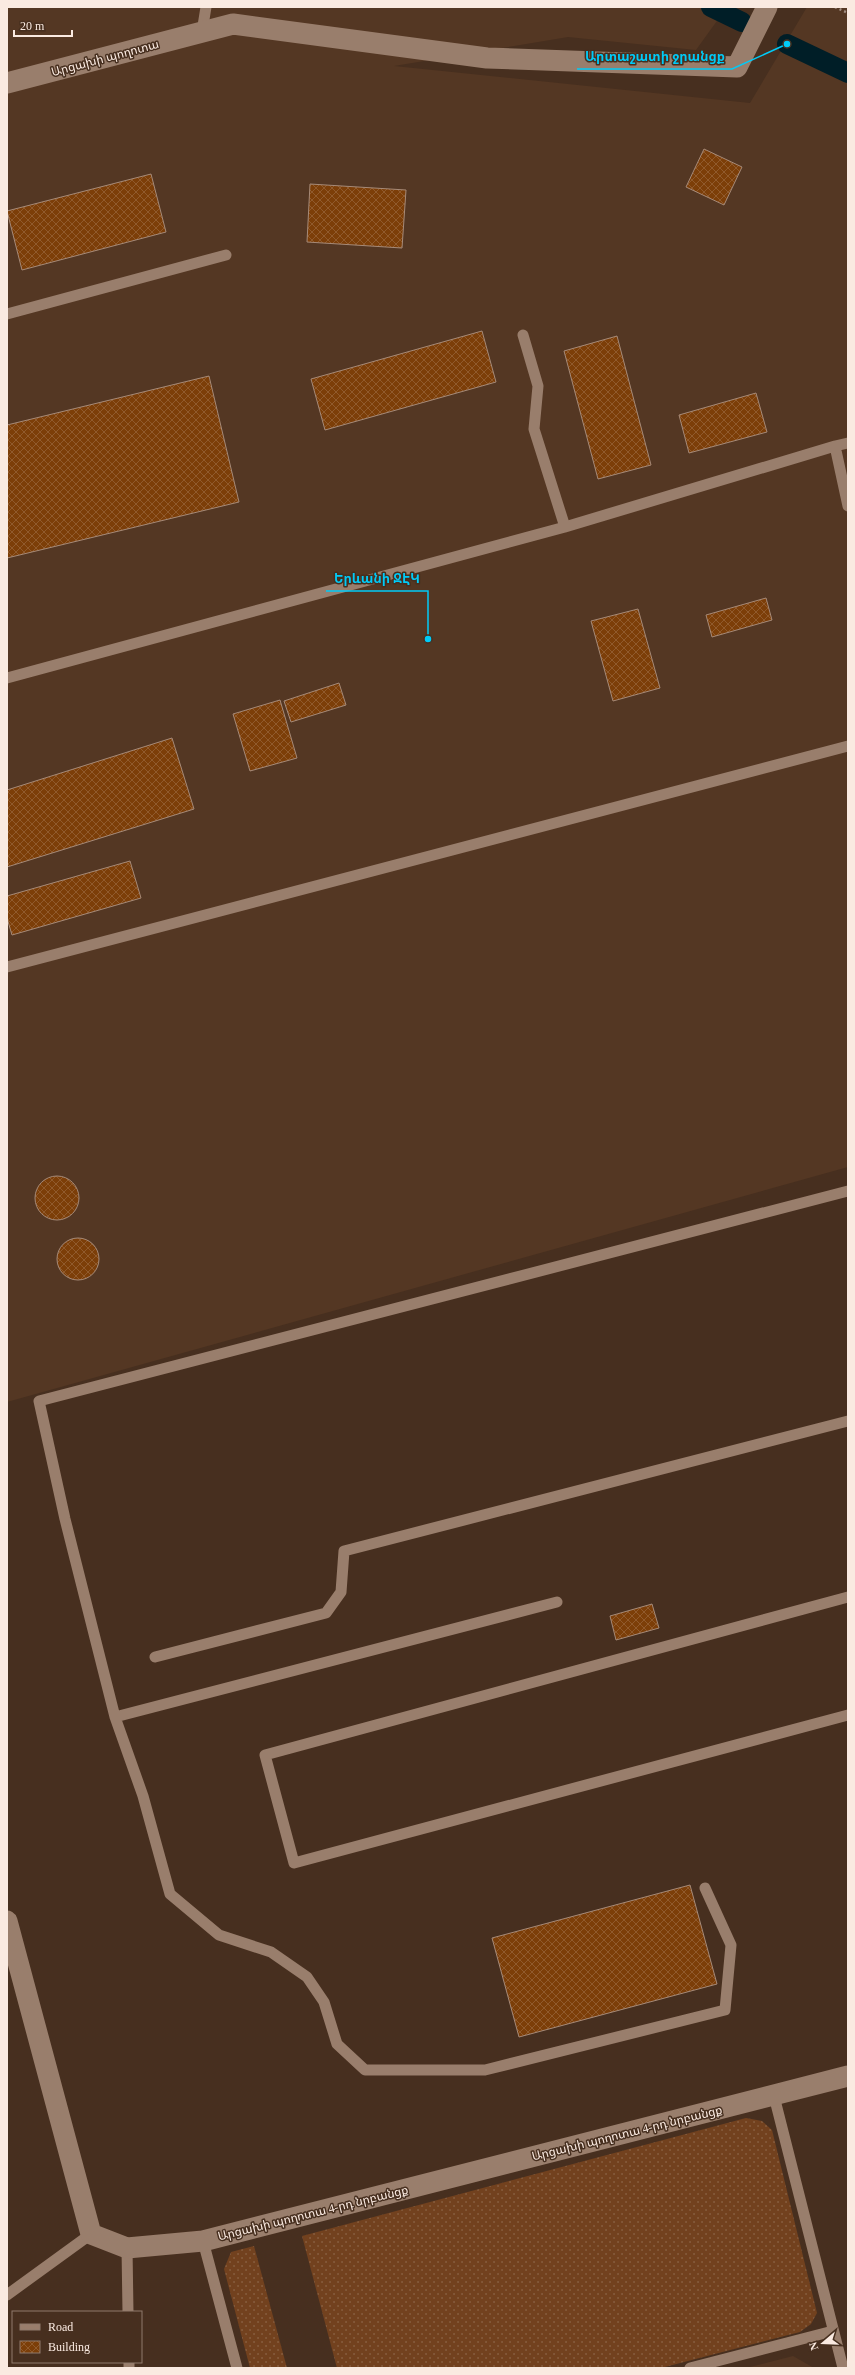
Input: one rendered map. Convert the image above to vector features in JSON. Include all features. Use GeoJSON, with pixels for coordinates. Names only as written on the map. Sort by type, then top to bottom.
{"type":"FeatureCollection","features":[{"type":"Feature","properties":{"kind":"street","name":"Արցախի պողոտա"},"geometry":{"type":"LineString","coordinates":[[7,83],[233,24],[487,58],[737,68],[767,7]]}},
{"type":"Feature","properties":{"kind":"street"},"geometry":{"type":"LineString","coordinates":[[7,1922],[11,1954],[91,2234]]}},
{"type":"Feature","properties":{"kind":"street","name":"Արցախի պողոտա 4-րդ նրբանցք"},"geometry":{"type":"LineString","coordinates":[[91,2234],[127,2248],[203,2241],[848,2076]]}},
{"type":"Feature","properties":{"kind":"lane"},"geometry":{"type":"LineString","coordinates":[[202,32],[206,7]]}},
{"type":"Feature","properties":{"kind":"lane"},"geometry":{"type":"LineString","coordinates":[[7,314],[226,255]]}},
{"type":"Feature","properties":{"kind":"lane"},"geometry":{"type":"LineString","coordinates":[[523,335],[538,386],[534,429],[565,527]]}},
{"type":"Feature","properties":{"kind":"lane"},"geometry":{"type":"LineString","coordinates":[[7,678],[565,527],[835,446],[848,444]]}},
{"type":"Feature","properties":{"kind":"lane"},"geometry":{"type":"LineString","coordinates":[[835,446],[848,506]]}},
{"type":"Feature","properties":{"kind":"lane"},"geometry":{"type":"LineString","coordinates":[[7,967],[848,746]]}},
{"type":"Feature","properties":{"kind":"lane"},"geometry":{"type":"LineString","coordinates":[[705,1888],[731,1945],[725,2010],[484,2070],[365,2070],[337,2044],[324,2002],[307,1977],[271,1952],[219,1935],[170,1894],[143,1796],[115,1717],[65,1519],[39,1401],[848,1191]]}},
{"type":"Feature","properties":{"kind":"lane"},"geometry":{"type":"LineString","coordinates":[[155,1657],[326,1612],[341,1592],[344,1551],[848,1421]]}},
{"type":"Feature","properties":{"kind":"lane"},"geometry":{"type":"LineString","coordinates":[[848,1597],[265,1755],[294,1863],[848,1715]]}},
{"type":"Feature","properties":{"kind":"lane"},"geometry":{"type":"LineString","coordinates":[[115,1717],[557,1602]]}},
{"type":"Feature","properties":{"kind":"lane"},"geometry":{"type":"LineString","coordinates":[[774,2096],[843,2368]]}},
{"type":"Feature","properties":{"kind":"lane"},"geometry":{"type":"LineString","coordinates":[[7,2295],[91,2234]]}},
{"type":"Feature","properties":{"kind":"lane"},"geometry":{"type":"LineString","coordinates":[[203,2241],[237,2368]]}},
{"type":"Feature","properties":{"kind":"lane"},"geometry":{"type":"LineString","coordinates":[[127,2248],[128,2311]]}},
{"type":"Feature","properties":{"kind":"lane"},"geometry":{"type":"LineString","coordinates":[[690,2368],[833,2331]]}},
{"type":"Feature","properties":{"kind":"path"},"geometry":{"type":"LineString","coordinates":[[835,7],[848,13]]}},
{"type":"Feature","properties":{"kind":"shaded area"},"geometry":{"type":"Polygon","coordinates":[[[7,7],[727,7],[696,50],[568,37],[394,66],[750,103],[807,7],[848,7],[848,1167],[7,1402],[7,7]]]}},
{"type":"Feature","properties":{"kind":"shaded area"},"geometry":{"type":"Polygon","coordinates":[[[746,2118],[762,2121],[772,2130],[817,2313],[811,2324],[800,2332],[661,2368],[337,2368],[302,2236],[746,2118]]]}},
{"type":"Feature","properties":{"kind":"shaded area"},"geometry":{"type":"Polygon","coordinates":[[[254,2246],[287,2368],[250,2368],[224,2269],[231,2252],[254,2246]]]}},
{"type":"Feature","properties":{"kind":"shaded area"},"geometry":{"type":"Polygon","coordinates":[[[793,2356],[814,2368],[746,2368],[793,2356]]]}},
{"type":"Feature","properties":{"kind":"building"},"geometry":{"type":"Polygon","coordinates":[[[704,149],[742,167],[724,205],[686,187],[704,149]]]}},
{"type":"Feature","properties":{"kind":"building"},"geometry":{"type":"Polygon","coordinates":[[[151,174],[166,232],[22,270],[7,211],[151,174]]]}},
{"type":"Feature","properties":{"kind":"building"},"geometry":{"type":"Polygon","coordinates":[[[310,184],[406,190],[402,248],[307,242],[310,184]]]}},
{"type":"Feature","properties":{"kind":"building"},"geometry":{"type":"Polygon","coordinates":[[[482,331],[496,382],[325,430],[311,379],[482,331]]]}},
{"type":"Feature","properties":{"kind":"building"},"geometry":{"type":"Polygon","coordinates":[[[617,336],[651,465],[598,479],[564,351],[617,336]]]}},
{"type":"Feature","properties":{"kind":"building"},"geometry":{"type":"Polygon","coordinates":[[[209,376],[239,502],[7,558],[7,425],[209,376]]]}},
{"type":"Feature","properties":{"kind":"building"},"geometry":{"type":"Polygon","coordinates":[[[756,393],[767,432],[689,453],[679,415],[756,393]]]}},
{"type":"Feature","properties":{"kind":"building"},"geometry":{"type":"Polygon","coordinates":[[[766,598],[772,620],[712,637],[706,615],[766,598]]]}},
{"type":"Feature","properties":{"kind":"building"},"geometry":{"type":"Polygon","coordinates":[[[638,609],[660,688],[613,701],[591,621],[638,609]]]}},
{"type":"Feature","properties":{"kind":"building"},"geometry":{"type":"Polygon","coordinates":[[[339,683],[346,705],[291,722],[284,701],[339,683]]]}},
{"type":"Feature","properties":{"kind":"building"},"geometry":{"type":"Polygon","coordinates":[[[280,700],[297,758],[250,771],[233,714],[280,700]]]}},
{"type":"Feature","properties":{"kind":"building"},"geometry":{"type":"Polygon","coordinates":[[[172,738],[194,809],[7,867],[7,790],[172,738]]]}},
{"type":"Feature","properties":{"kind":"building"},"geometry":{"type":"Polygon","coordinates":[[[130,861],[141,898],[12,935],[7,918],[7,896],[130,861]]]}},
{"type":"Feature","properties":{"kind":"building"},"geometry":{"type":"Polygon","coordinates":[[[53,1176],[61,1176],[66,1177],[73,1182],[78,1189],[78,1207],[73,1214],[66,1219],[53,1220],[45,1217],[38,1210],[35,1202],[35,1194],[38,1186],[45,1179],[53,1176]]]}},
{"type":"Feature","properties":{"kind":"building"},"geometry":{"type":"Polygon","coordinates":[[[74,1238],[82,1238],[90,1241],[96,1247],[99,1259],[96,1271],[90,1277],[82,1280],[74,1280],[66,1277],[60,1271],[57,1263],[57,1255],[60,1247],[66,1241],[74,1238]]]}},
{"type":"Feature","properties":{"kind":"building"},"geometry":{"type":"Polygon","coordinates":[[[652,1604],[659,1628],[616,1640],[610,1616],[652,1604]]]}},
{"type":"Feature","properties":{"kind":"building"},"geometry":{"type":"Polygon","coordinates":[[[690,1885],[717,1984],[519,2037],[492,1938],[690,1885]]]}},
{"type":"Feature","properties":{"kind":"waterway"},"geometry":{"type":"LineString","coordinates":[[711,7],[742,22]]}},
{"type":"Feature","properties":{"kind":"waterway"},"geometry":{"type":"LineString","coordinates":[[787,44],[848,73]]}},
{"type":"Feature","properties":{"kind":"place","name":"Արտաշատի ջրանցք"},"geometry":{"type":"Point","coordinates":[787,44]}},
{"type":"Feature","properties":{"kind":"place","name":"Երևանի ՋԷԿ"},"geometry":{"type":"Point","coordinates":[428,639]}}]}
